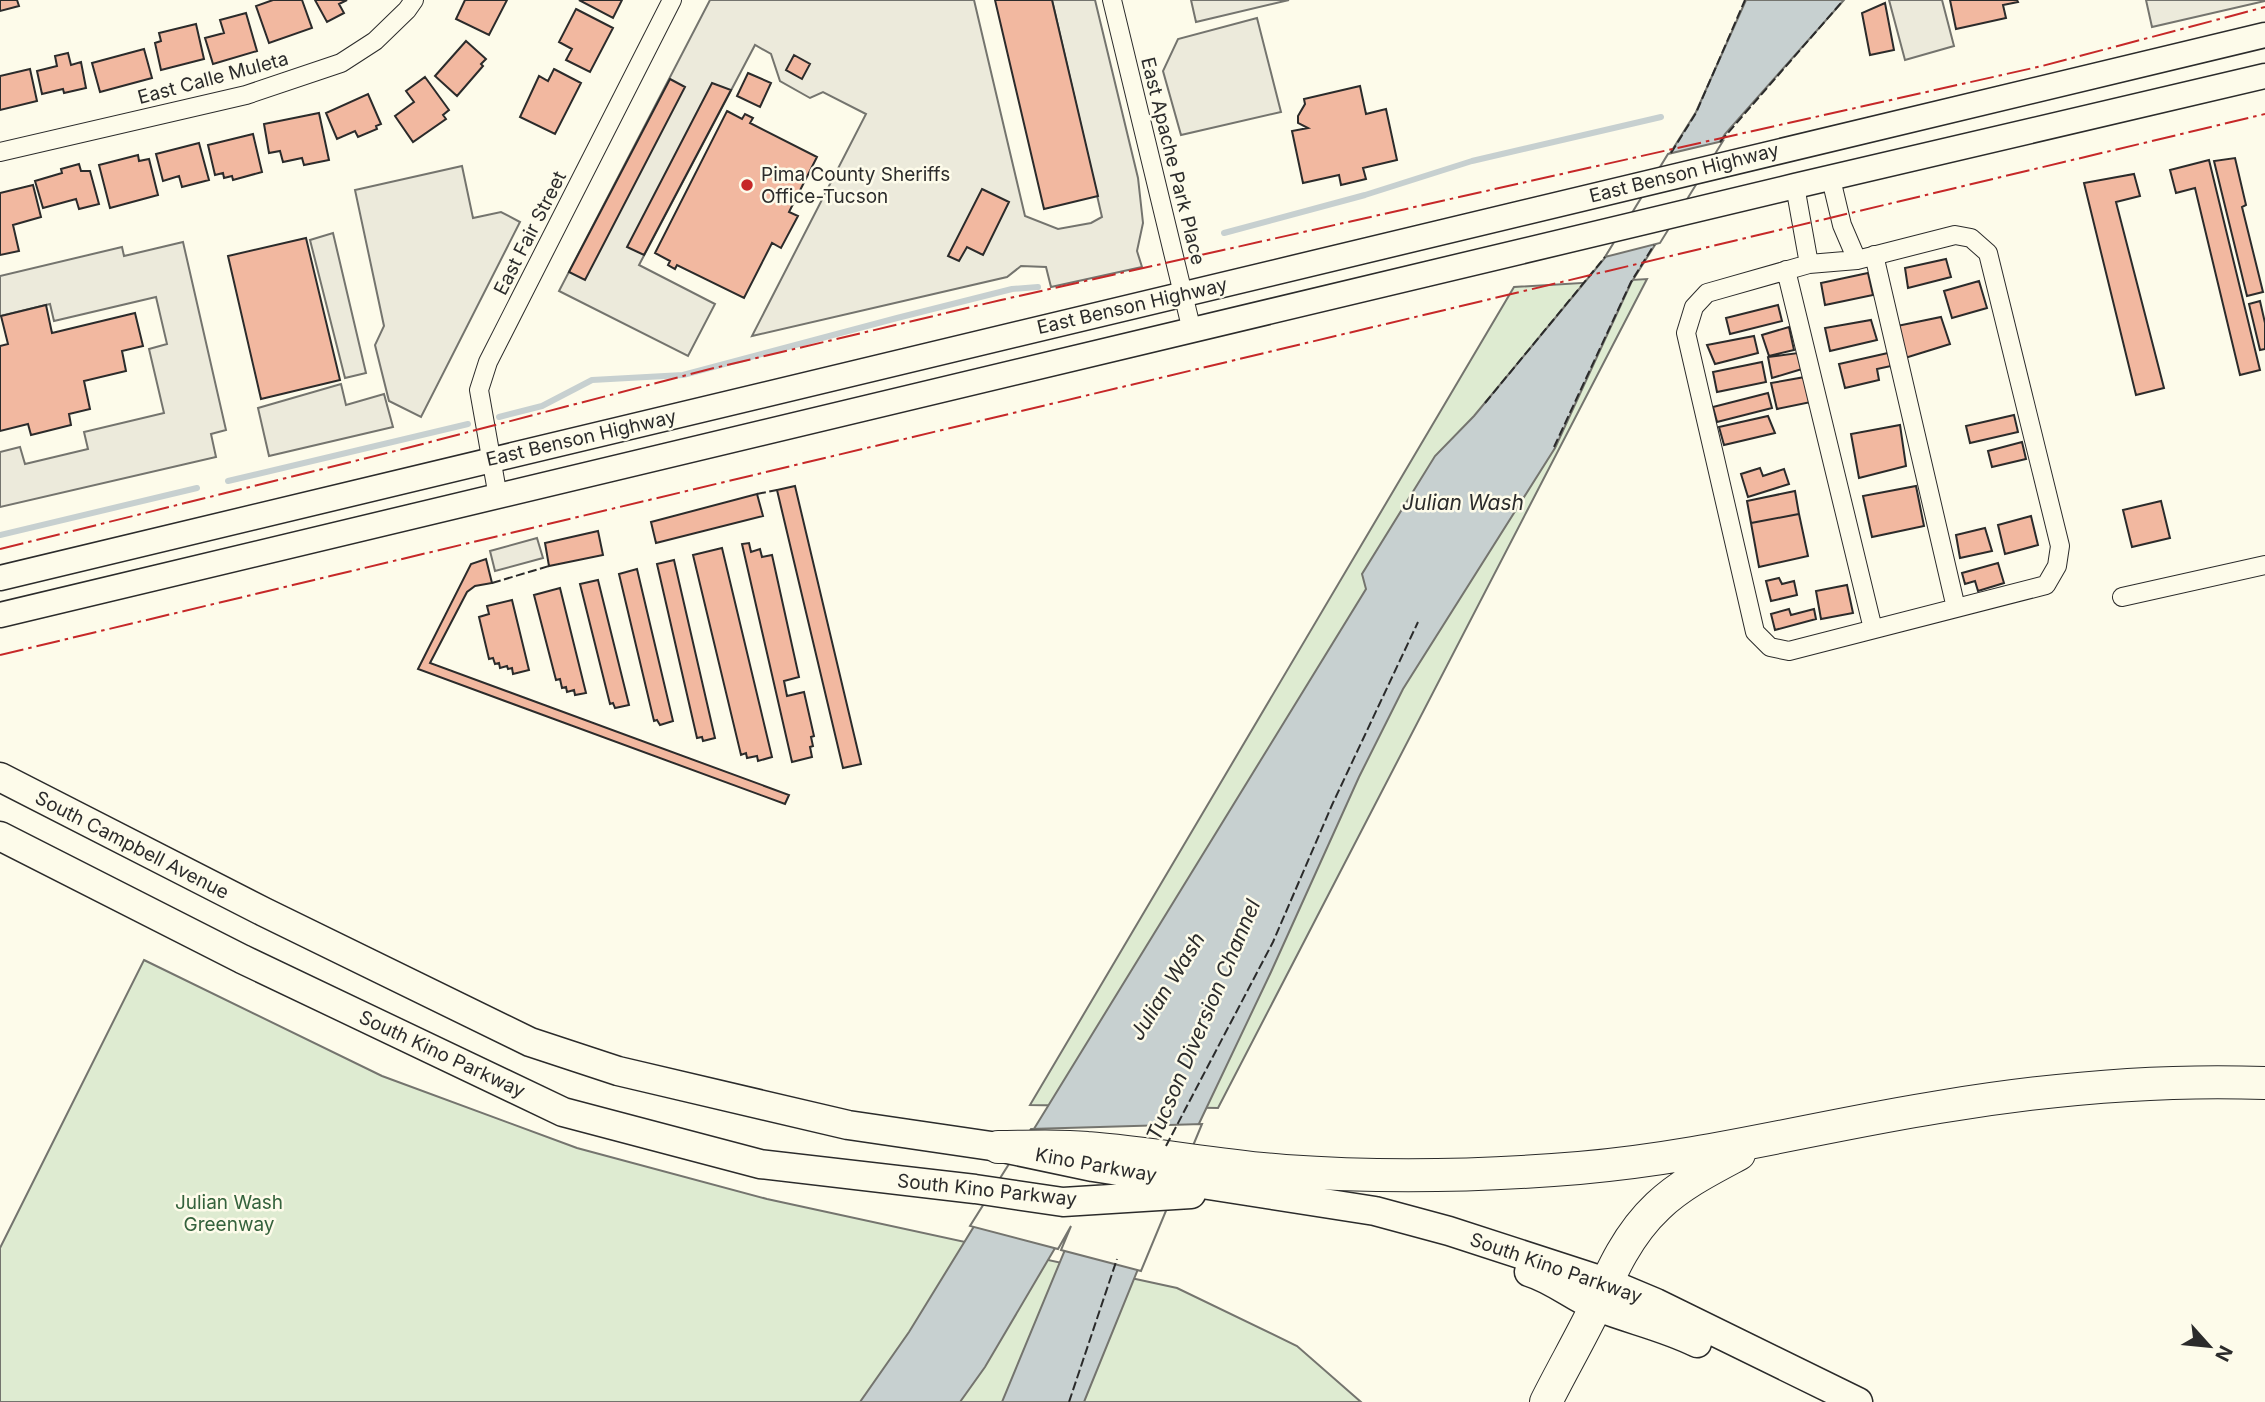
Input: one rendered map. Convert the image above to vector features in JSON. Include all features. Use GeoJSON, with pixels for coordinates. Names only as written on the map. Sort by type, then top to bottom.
{"type":"FeatureCollection","features":[{"type":"Feature","properties":{"kind":"highway"},"geometry":{"type":"LineString","coordinates":[[998,1147],[1086,1148],[1193,1179],[1311,1172],[1480,1174],[1584,1168],[1696,1153],[1937,1107],[2012,1096],[2139,1084],[2265,1083]]}},
{"type":"Feature","properties":{"kind":"highway"},"geometry":{"type":"LineString","coordinates":[[1546,1402],[1633,1234],[1659,1205],[1701,1174],[1765,1140]]}},
{"type":"Feature","properties":{"kind":"main road","name":"East Benson Highway"},"geometry":{"type":"LineString","coordinates":[[0,578],[2265,35]]}},
{"type":"Feature","properties":{"kind":"main road","name":"East Benson Highway"},"geometry":{"type":"LineString","coordinates":[[0,615],[2265,76]]}},
{"type":"Feature","properties":{"kind":"main road"},"geometry":{"type":"LineString","coordinates":[[2058,85],[2068,123]]}},
{"type":"Feature","properties":{"kind":"main road","name":"South Campbell Avenue"},"geometry":{"type":"LineString","coordinates":[[0,777],[264,912],[530,1042],[618,1071],[848,1125],[998,1147]]}},
{"type":"Feature","properties":{"kind":"main road","name":"South Kino Parkway"},"geometry":{"type":"LineString","coordinates":[[0,836],[242,959],[563,1112],[760,1164],[1063,1202],[1193,1179],[1440,1241],[1601,1294],[1656,1303],[1858,1402]]}},
{"type":"Feature","properties":{"kind":"main road","name":"South Kino Parkway"},"geometry":{"type":"LineString","coordinates":[[1601,1294],[1820,1402]]}},
{"type":"Feature","properties":{"kind":"street","name":"East Calle Muleta"},"geometry":{"type":"LineString","coordinates":[[0,152],[246,95],[341,63],[374,41],[414,0]]}},
{"type":"Feature","properties":{"kind":"street","name":"East Fair Street"},"geometry":{"type":"LineString","coordinates":[[498,497],[479,390],[488,362],[672,0]]}},
{"type":"Feature","properties":{"kind":"street","name":"East Apache Park Place"},"geometry":{"type":"LineString","coordinates":[[1112,0],[1192,331]]}},
{"type":"Feature","properties":{"kind":"street"},"geometry":{"type":"LineString","coordinates":[[1831,179],[1842,225],[1865,257],[1956,608]]}},
{"type":"Feature","properties":{"kind":"street"},"geometry":{"type":"LineString","coordinates":[[1796,186],[1809,264]]}},
{"type":"Feature","properties":{"kind":"street"},"geometry":{"type":"LineString","coordinates":[[1955,234],[1972,238],[1988,253],[2060,546],[2057,566],[2046,584],[1789,650],[1770,646],[1755,632],[1686,333],[1694,307],[1707,293],[1809,264],[1865,257],[1955,234]]}},
{"type":"Feature","properties":{"kind":"street"},"geometry":{"type":"LineString","coordinates":[[1786,270],[1873,629]]}},
{"type":"Feature","properties":{"kind":"street"},"geometry":{"type":"LineString","coordinates":[[2122,597],[2265,565]]}},
{"type":"Feature","properties":{"kind":"green space"},"geometry":{"type":"Polygon","coordinates":[[[1647,279],[1218,1108],[1030,1105],[1514,287],[1647,279]]]}},
{"type":"Feature","properties":{"kind":"green space","name":"Julian Wash Greenway"},"geometry":{"type":"Polygon","coordinates":[[[144,960],[382,1076],[577,1148],[767,1199],[1177,1288],[1297,1346],[1361,1402],[0,1402],[0,1248],[144,960]]]}},
{"type":"Feature","properties":{"kind":"shaded area"},"geometry":{"type":"Polygon","coordinates":[[[710,0],[974,0],[1025,216],[1058,229],[1091,223],[1102,217],[1052,0],[1095,0],[1138,178],[1143,223],[1137,251],[1142,267],[1051,287],[1046,267],[1021,266],[1007,277],[752,336],[866,114],[823,92],[810,98],[780,81],[771,54],[755,45],[639,265],[715,304],[688,356],[559,291],[710,0]]]}},
{"type":"Feature","properties":{"kind":"shaded area"},"geometry":{"type":"Polygon","coordinates":[[[1191,0],[1289,0],[1196,22],[1191,0]]]}},
{"type":"Feature","properties":{"kind":"shaded area"},"geometry":{"type":"Polygon","coordinates":[[[1889,0],[1942,0],[1954,46],[1905,60],[1889,0]]]}},
{"type":"Feature","properties":{"kind":"shaded area"},"geometry":{"type":"Polygon","coordinates":[[[2146,0],[2265,0],[2265,1],[2152,27],[2146,0]]]}},
{"type":"Feature","properties":{"kind":"shaded area"},"geometry":{"type":"Polygon","coordinates":[[[1257,18],[1281,112],[1181,135],[1163,71],[1178,39],[1257,18]]]}},
{"type":"Feature","properties":{"kind":"shaded area"},"geometry":{"type":"Polygon","coordinates":[[[462,166],[473,218],[501,212],[520,222],[421,417],[389,401],[375,345],[384,326],[355,190],[462,166]]]}},
{"type":"Feature","properties":{"kind":"shaded area"},"geometry":{"type":"Polygon","coordinates":[[[333,233],[366,373],[345,378],[310,240],[333,233]]]}},
{"type":"Feature","properties":{"kind":"shaded area"},"geometry":{"type":"Polygon","coordinates":[[[183,242],[226,430],[211,434],[216,457],[0,507],[0,452],[20,447],[25,464],[88,449],[84,432],[164,413],[149,349],[167,344],[156,297],[54,321],[50,304],[0,316],[0,276],[122,247],[124,256],[183,242]]]}},
{"type":"Feature","properties":{"kind":"shaded area"},"geometry":{"type":"Polygon","coordinates":[[[341,384],[346,405],[384,394],[393,427],[269,456],[258,408],[341,384]]]}},
{"type":"Feature","properties":{"kind":"shaded area"},"geometry":{"type":"Polygon","coordinates":[[[537,538],[543,558],[495,571],[490,551],[537,538]]]}},
{"type":"Feature","properties":{"kind":"water","name":"Julian Wash"},"geometry":{"type":"Polygon","coordinates":[[[1746,0],[1844,0],[1725,134],[1631,283],[1555,448],[1403,689],[1359,777],[1186,1151],[1084,1402],[1002,1402],[1091,1187],[985,1367],[960,1402],[860,1402],[909,1332],[1366,589],[1362,574],[1435,456],[1474,416],[1604,259],[1696,112],[1746,0]]]}},
{"type":"Feature","properties":{"kind":"pier"},"geometry":{"type":"Polygon","coordinates":[[[1723,141],[1660,243],[1605,257],[1668,154],[1723,141]]]}},
{"type":"Feature","properties":{"kind":"pier"},"geometry":{"type":"Polygon","coordinates":[[[1202,1124],[1141,1271],[1061,1250],[1071,1226],[1058,1249],[970,1226],[1031,1129],[1202,1124]]]}},
{"type":"Feature","properties":{"kind":"building"},"geometry":{"type":"Polygon","coordinates":[[[0,0],[17,0],[19,6],[0,11],[0,0]]]}},
{"type":"Feature","properties":{"kind":"building"},"geometry":{"type":"Polygon","coordinates":[[[273,0],[302,0],[312,28],[269,43],[256,6],[273,0]]]}},
{"type":"Feature","properties":{"kind":"building"},"geometry":{"type":"Polygon","coordinates":[[[315,0],[347,0],[339,4],[344,13],[327,22],[315,0]]]}},
{"type":"Feature","properties":{"kind":"building"},"geometry":{"type":"Polygon","coordinates":[[[465,0],[507,0],[489,35],[456,19],[465,0]]]}},
{"type":"Feature","properties":{"kind":"building"},"geometry":{"type":"Polygon","coordinates":[[[579,0],[622,0],[613,18],[579,0]]]}},
{"type":"Feature","properties":{"kind":"building"},"geometry":{"type":"Polygon","coordinates":[[[995,0],[1052,0],[1098,196],[1044,209],[995,0]]]}},
{"type":"Feature","properties":{"kind":"building"},"geometry":{"type":"Polygon","coordinates":[[[1950,0],[2018,2],[2003,5],[2006,18],[1956,29],[1950,0]]]}},
{"type":"Feature","properties":{"kind":"building"},"geometry":{"type":"Polygon","coordinates":[[[1885,3],[1894,50],[1870,55],[1862,13],[1885,3]]]}},
{"type":"Feature","properties":{"kind":"building"},"geometry":{"type":"Polygon","coordinates":[[[576,9],[613,28],[590,72],[566,60],[572,49],[559,42],[576,9]]]}},
{"type":"Feature","properties":{"kind":"building"},"geometry":{"type":"Polygon","coordinates":[[[246,13],[257,51],[213,64],[205,38],[224,33],[220,20],[246,13]]]}},
{"type":"Feature","properties":{"kind":"building"},"geometry":{"type":"Polygon","coordinates":[[[196,24],[204,59],[161,70],[155,43],[161,41],[159,33],[196,24]]]}},
{"type":"Feature","properties":{"kind":"building"},"geometry":{"type":"Polygon","coordinates":[[[466,41],[486,59],[457,96],[435,76],[466,41]]]}},
{"type":"Feature","properties":{"kind":"building"},"geometry":{"type":"Polygon","coordinates":[[[144,49],[152,78],[100,92],[92,63],[144,49]]]}},
{"type":"Feature","properties":{"kind":"building"},"geometry":{"type":"Polygon","coordinates":[[[68,53],[71,65],[81,62],[86,88],[64,93],[63,89],[42,94],[37,71],[57,66],[55,56],[68,53]]]}},
{"type":"Feature","properties":{"kind":"building"},"geometry":{"type":"Polygon","coordinates":[[[794,55],[810,64],[802,79],[786,70],[794,55]]]}},
{"type":"Feature","properties":{"kind":"building"},"geometry":{"type":"Polygon","coordinates":[[[30,69],[37,101],[0,110],[0,76],[30,69]]]}},
{"type":"Feature","properties":{"kind":"building"},"geometry":{"type":"Polygon","coordinates":[[[554,69],[581,83],[555,134],[520,117],[539,76],[548,81],[554,69]]]}},
{"type":"Feature","properties":{"kind":"building"},"geometry":{"type":"Polygon","coordinates":[[[748,73],[771,83],[760,107],[737,96],[748,73]]]}},
{"type":"Feature","properties":{"kind":"building"},"geometry":{"type":"Polygon","coordinates":[[[425,77],[449,110],[443,115],[446,119],[413,142],[395,116],[414,102],[406,91],[425,77]]]}},
{"type":"Feature","properties":{"kind":"building"},"geometry":{"type":"Polygon","coordinates":[[[670,79],[685,87],[585,280],[569,272],[670,79]]]}},
{"type":"Feature","properties":{"kind":"building"},"geometry":{"type":"Polygon","coordinates":[[[712,83],[731,90],[644,255],[627,247],[712,83]]]}},
{"type":"Feature","properties":{"kind":"building"},"geometry":{"type":"Polygon","coordinates":[[[1360,86],[1366,114],[1386,109],[1397,160],[1363,168],[1366,179],[1341,185],[1339,175],[1303,183],[1292,131],[1308,128],[1298,123],[1298,116],[1305,104],[1304,99],[1360,86]]]}},
{"type":"Feature","properties":{"kind":"building"},"geometry":{"type":"Polygon","coordinates":[[[368,94],[381,124],[376,126],[377,129],[358,137],[355,131],[337,139],[326,113],[368,94]]]}},
{"type":"Feature","properties":{"kind":"building","name":"Pima County Sheriffs Office-Tucson"},"geometry":{"type":"Polygon","coordinates":[[[727,111],[742,119],[745,114],[753,118],[750,123],[817,157],[789,212],[798,216],[781,248],[772,243],[744,298],[677,265],[675,269],[668,265],[670,261],[655,253],[727,111]]]}},
{"type":"Feature","properties":{"kind":"building"},"geometry":{"type":"Polygon","coordinates":[[[319,113],[329,160],[304,165],[302,158],[283,162],[280,151],[269,153],[264,124],[319,113]]]}},
{"type":"Feature","properties":{"kind":"building"},"geometry":{"type":"Polygon","coordinates":[[[253,134],[262,172],[233,180],[232,176],[224,178],[223,173],[215,175],[208,145],[253,134]]]}},
{"type":"Feature","properties":{"kind":"building"},"geometry":{"type":"Polygon","coordinates":[[[199,143],[209,180],[182,187],[179,176],[163,181],[156,154],[199,143]]]}},
{"type":"Feature","properties":{"kind":"building"},"geometry":{"type":"Polygon","coordinates":[[[138,155],[139,161],[149,159],[158,195],[110,208],[99,165],[138,155]]]}},
{"type":"Feature","properties":{"kind":"building"},"geometry":{"type":"Polygon","coordinates":[[[2235,158],[2246,205],[2242,207],[2263,292],[2247,296],[2214,161],[2235,158]]]}},
{"type":"Feature","properties":{"kind":"building"},"geometry":{"type":"Polygon","coordinates":[[[2209,160],[2260,370],[2240,375],[2195,188],[2176,193],[2170,170],[2209,160]]]}},
{"type":"Feature","properties":{"kind":"building"},"geometry":{"type":"Polygon","coordinates":[[[79,164],[81,171],[90,171],[99,204],[79,209],[76,199],[43,208],[35,181],[62,173],[61,169],[79,164]]]}},
{"type":"Feature","properties":{"kind":"building"},"geometry":{"type":"Polygon","coordinates":[[[2134,174],[2140,196],[2116,202],[2164,388],[2136,395],[2084,183],[2134,174]]]}},
{"type":"Feature","properties":{"kind":"building"},"geometry":{"type":"Polygon","coordinates":[[[33,185],[41,217],[13,225],[19,251],[0,255],[0,193],[33,185]]]}},
{"type":"Feature","properties":{"kind":"building"},"geometry":{"type":"Polygon","coordinates":[[[982,189],[1009,202],[983,255],[967,247],[959,261],[948,256],[982,189]]]}},
{"type":"Feature","properties":{"kind":"building"},"geometry":{"type":"Polygon","coordinates":[[[306,238],[340,380],[261,399],[228,256],[306,238]]]}},
{"type":"Feature","properties":{"kind":"building"},"geometry":{"type":"Polygon","coordinates":[[[1946,259],[1951,277],[1908,288],[1905,268],[1946,259]]]}},
{"type":"Feature","properties":{"kind":"building"},"geometry":{"type":"Polygon","coordinates":[[[1868,273],[1873,295],[1825,305],[1821,283],[1868,273]]]}},
{"type":"Feature","properties":{"kind":"building"},"geometry":{"type":"Polygon","coordinates":[[[1979,281],[1987,308],[1952,318],[1944,291],[1979,281]]]}},
{"type":"Feature","properties":{"kind":"building"},"geometry":{"type":"Polygon","coordinates":[[[2260,301],[2265,323],[2265,349],[2260,350],[2249,304],[2260,301]]]}},
{"type":"Feature","properties":{"kind":"building"},"geometry":{"type":"Polygon","coordinates":[[[46,305],[52,333],[135,313],[143,346],[122,351],[126,371],[84,381],[90,409],[69,414],[71,425],[31,435],[28,424],[0,431],[0,346],[8,344],[1,316],[46,305]]]}},
{"type":"Feature","properties":{"kind":"building"},"geometry":{"type":"Polygon","coordinates":[[[1778,305],[1782,321],[1730,334],[1726,318],[1778,305]]]}},
{"type":"Feature","properties":{"kind":"building"},"geometry":{"type":"Polygon","coordinates":[[[1941,317],[1950,344],[1905,358],[1897,326],[1941,317]]]}},
{"type":"Feature","properties":{"kind":"building"},"geometry":{"type":"Polygon","coordinates":[[[1871,320],[1877,340],[1830,351],[1825,328],[1871,320]]]}},
{"type":"Feature","properties":{"kind":"building"},"geometry":{"type":"Polygon","coordinates":[[[1789,327],[1794,350],[1769,356],[1762,335],[1789,327]]]}},
{"type":"Feature","properties":{"kind":"building"},"geometry":{"type":"Polygon","coordinates":[[[1754,336],[1758,353],[1715,364],[1707,345],[1754,336]]]}},
{"type":"Feature","properties":{"kind":"building"},"geometry":{"type":"Polygon","coordinates":[[[1798,353],[1802,369],[1772,378],[1768,357],[1798,353]]]}},
{"type":"Feature","properties":{"kind":"building"},"geometry":{"type":"Polygon","coordinates":[[[1888,353],[1891,366],[1877,369],[1879,380],[1845,388],[1839,364],[1888,353]]]}},
{"type":"Feature","properties":{"kind":"building"},"geometry":{"type":"Polygon","coordinates":[[[1762,362],[1766,382],[1717,392],[1713,372],[1762,362]]]}},
{"type":"Feature","properties":{"kind":"building"},"geometry":{"type":"Polygon","coordinates":[[[1805,377],[1811,402],[1777,409],[1771,383],[1805,377]]]}},
{"type":"Feature","properties":{"kind":"building"},"geometry":{"type":"Polygon","coordinates":[[[1768,393],[1772,408],[1717,422],[1713,407],[1768,393]]]}},
{"type":"Feature","properties":{"kind":"building"},"geometry":{"type":"Polygon","coordinates":[[[2014,415],[2018,432],[1970,443],[1966,426],[2014,415]]]}},
{"type":"Feature","properties":{"kind":"building"},"geometry":{"type":"Polygon","coordinates":[[[1768,416],[1775,433],[1724,445],[1719,427],[1768,416]]]}},
{"type":"Feature","properties":{"kind":"building"},"geometry":{"type":"Polygon","coordinates":[[[1900,425],[1906,466],[1859,478],[1851,434],[1900,425]]]}},
{"type":"Feature","properties":{"kind":"building"},"geometry":{"type":"Polygon","coordinates":[[[2022,442],[2026,459],[1992,467],[1988,451],[2022,442]]]}},
{"type":"Feature","properties":{"kind":"building"},"geometry":{"type":"Polygon","coordinates":[[[1760,468],[1763,476],[1784,469],[1789,484],[1748,497],[1741,474],[1760,468]]]}},
{"type":"Feature","properties":{"kind":"building"},"geometry":{"type":"Polygon","coordinates":[[[795,486],[861,764],[843,768],[777,490],[795,486]]]}},
{"type":"Feature","properties":{"kind":"building"},"geometry":{"type":"Polygon","coordinates":[[[1916,486],[1924,526],[1872,537],[1863,496],[1916,486]]]}},
{"type":"Feature","properties":{"kind":"building"},"geometry":{"type":"Polygon","coordinates":[[[1795,491],[1799,514],[1751,523],[1747,501],[1795,491]]]}},
{"type":"Feature","properties":{"kind":"building"},"geometry":{"type":"Polygon","coordinates":[[[757,494],[763,516],[656,543],[651,522],[757,494]]]}},
{"type":"Feature","properties":{"kind":"building"},"geometry":{"type":"Polygon","coordinates":[[[2161,501],[2170,538],[2132,547],[2123,510],[2161,501]]]}},
{"type":"Feature","properties":{"kind":"building"},"geometry":{"type":"Polygon","coordinates":[[[1799,514],[1808,556],[1759,567],[1751,523],[1799,514]]]}},
{"type":"Feature","properties":{"kind":"building"},"geometry":{"type":"Polygon","coordinates":[[[2031,516],[2038,545],[2005,554],[1998,525],[2031,516]]]}},
{"type":"Feature","properties":{"kind":"building"},"geometry":{"type":"Polygon","coordinates":[[[1985,528],[1992,551],[1960,558],[1956,535],[1985,528]]]}},
{"type":"Feature","properties":{"kind":"building"},"geometry":{"type":"Polygon","coordinates":[[[598,531],[603,555],[549,566],[545,543],[598,531]]]}},
{"type":"Feature","properties":{"kind":"building"},"geometry":{"type":"Polygon","coordinates":[[[749,543],[751,552],[760,549],[762,557],[772,555],[799,677],[784,681],[787,696],[804,692],[814,736],[811,737],[813,746],[810,747],[812,757],[792,762],[742,544],[749,543]]]}},
{"type":"Feature","properties":{"kind":"building"},"geometry":{"type":"Polygon","coordinates":[[[722,548],[772,757],[758,761],[757,756],[747,758],[746,753],[741,755],[693,555],[722,548]]]}},
{"type":"Feature","properties":{"kind":"building"},"geometry":{"type":"Polygon","coordinates":[[[486,559],[492,583],[475,586],[467,592],[430,663],[789,795],[785,804],[418,669],[471,564],[486,559]]]}},
{"type":"Feature","properties":{"kind":"building"},"geometry":{"type":"Polygon","coordinates":[[[674,560],[715,738],[703,741],[702,737],[697,738],[657,564],[674,560]]]}},
{"type":"Feature","properties":{"kind":"building"},"geometry":{"type":"Polygon","coordinates":[[[1998,563],[2004,583],[1978,591],[1975,581],[1965,584],[1962,573],[1998,563]]]}},
{"type":"Feature","properties":{"kind":"building"},"geometry":{"type":"Polygon","coordinates":[[[637,569],[673,721],[660,725],[657,720],[654,721],[619,574],[637,569]]]}},
{"type":"Feature","properties":{"kind":"building"},"geometry":{"type":"Polygon","coordinates":[[[1779,578],[1782,584],[1794,581],[1797,595],[1771,601],[1766,581],[1779,578]]]}},
{"type":"Feature","properties":{"kind":"building"},"geometry":{"type":"Polygon","coordinates":[[[598,580],[629,705],[615,708],[613,703],[610,704],[580,584],[598,580]]]}},
{"type":"Feature","properties":{"kind":"building"},"geometry":{"type":"Polygon","coordinates":[[[1847,585],[1853,613],[1821,619],[1816,591],[1847,585]]]}},
{"type":"Feature","properties":{"kind":"building"},"geometry":{"type":"Polygon","coordinates":[[[560,588],[586,693],[575,695],[574,690],[567,692],[566,687],[562,688],[560,679],[556,680],[534,595],[560,588]]]}},
{"type":"Feature","properties":{"kind":"building"},"geometry":{"type":"Polygon","coordinates":[[[512,600],[529,670],[513,674],[512,668],[500,668],[493,658],[489,659],[479,617],[489,614],[487,606],[512,600]]]}},
{"type":"Feature","properties":{"kind":"building"},"geometry":{"type":"Polygon","coordinates":[[[1789,609],[1791,615],[1814,609],[1816,619],[1775,630],[1771,614],[1789,609]]]}},
{"type":"Feature","properties":{"kind":"waterway"},"geometry":{"type":"LineString","coordinates":[[1224,233],[1365,195],[1472,161],[1661,117]]}},
{"type":"Feature","properties":{"kind":"waterway"},"geometry":{"type":"LineString","coordinates":[[499,417],[542,406],[592,380],[683,375],[1012,289],[1038,287]]}},
{"type":"Feature","properties":{"kind":"waterway"},"geometry":{"type":"LineString","coordinates":[[228,481],[468,424]]}},
{"type":"Feature","properties":{"kind":"waterway"},"geometry":{"type":"LineString","coordinates":[[0,535],[197,488]]}},
{"type":"Feature","properties":{"kind":"fence"},"geometry":{"type":"LineString","coordinates":[[1671,153],[1696,113],[1745,0]]}},
{"type":"Feature","properties":{"kind":"fence"},"geometry":{"type":"LineString","coordinates":[[1720,142],[1841,3]]}},
{"type":"Feature","properties":{"kind":"fence"},"geometry":{"type":"LineString","coordinates":[[1554,447],[1631,282],[1654,245]]}},
{"type":"Feature","properties":{"kind":"fence"},"geometry":{"type":"LineString","coordinates":[[1485,403],[1605,257]]}},
{"type":"Feature","properties":{"kind":"fence"},"geometry":{"type":"LineString","coordinates":[[757,494],[777,490]]}},
{"type":"Feature","properties":{"kind":"fence"},"geometry":{"type":"LineString","coordinates":[[492,583],[549,566]]}},
{"type":"Feature","properties":{"kind":"fence"},"geometry":{"type":"LineString","coordinates":[[1166,1146],[1273,942],[1332,805],[1418,622]]}},
{"type":"Feature","properties":{"kind":"fence"},"geometry":{"type":"LineString","coordinates":[[1069,1402],[1117,1259]]}},
{"type":"Feature","properties":{"kind":"power"},"geometry":{"type":"LineString","coordinates":[[0,549],[407,448],[710,369],[1001,300],[2042,66],[2265,7]]}},
{"type":"Feature","properties":{"kind":"power"},"geometry":{"type":"LineString","coordinates":[[0,655],[2265,114]]}},
{"type":"Feature","properties":{"kind":"place","name":"Pima County Sheriffs Office-Tucson"},"geometry":{"type":"Point","coordinates":[747,185]}},
{"type":"Feature","properties":{"kind":"water label","name":"Tucson Diversion Channel"},"geometry":{"type":"Point","coordinates":[1203,1020]}}]}
